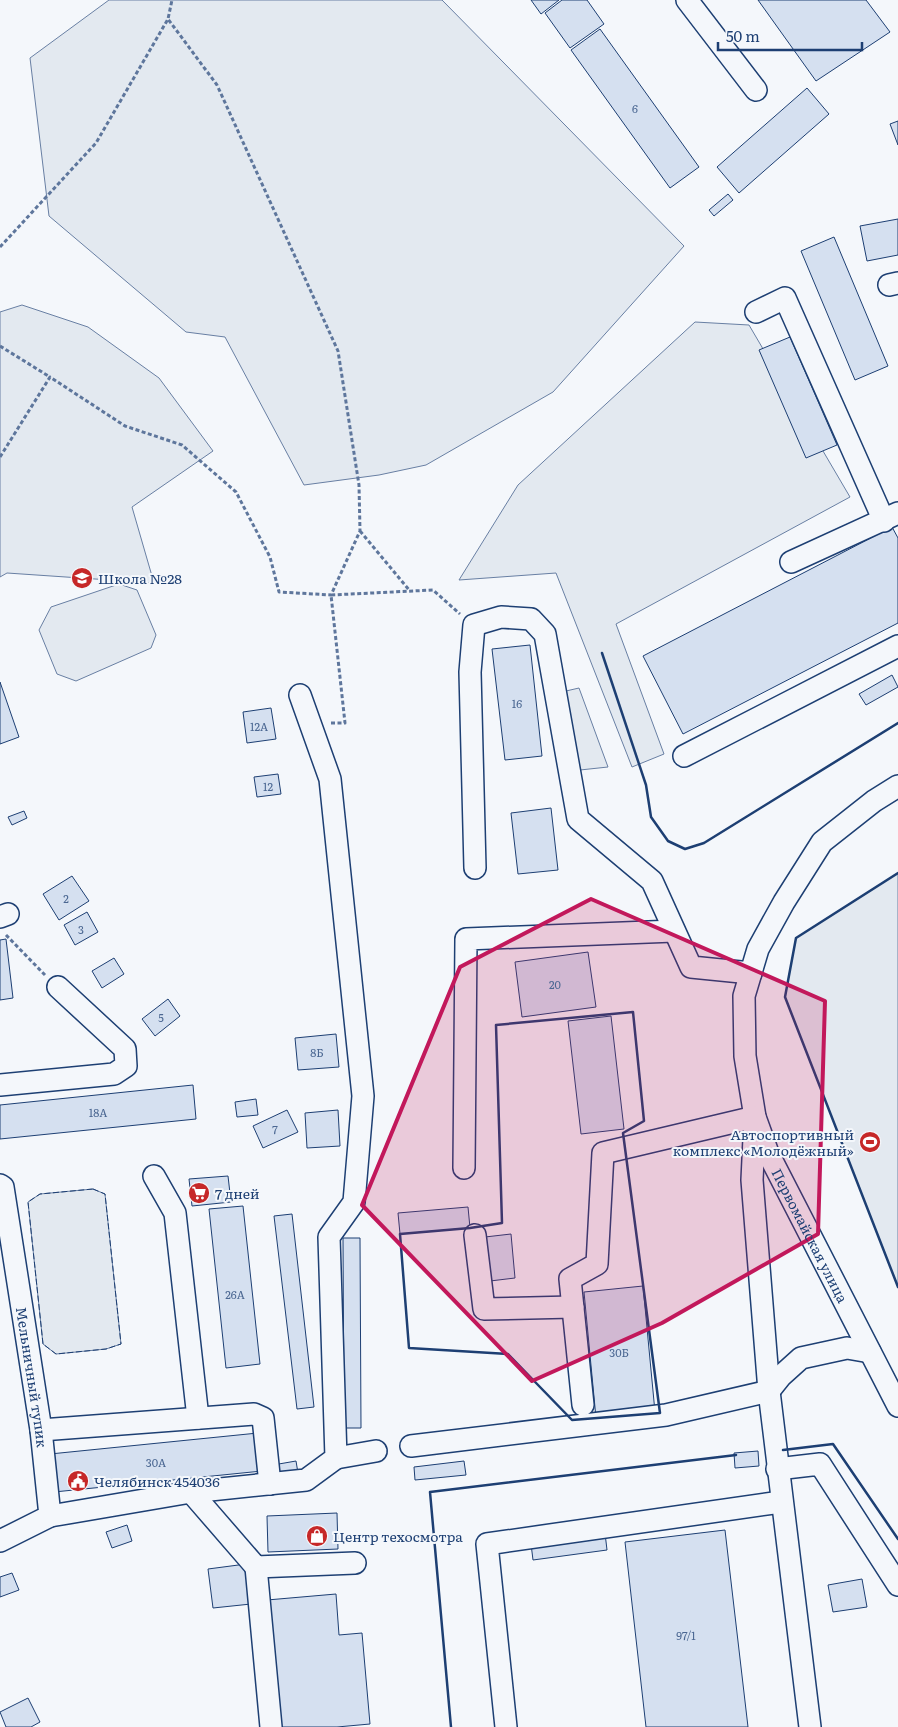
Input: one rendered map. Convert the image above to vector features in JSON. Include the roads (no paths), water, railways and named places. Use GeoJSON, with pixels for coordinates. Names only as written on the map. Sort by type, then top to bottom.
{"type":"FeatureCollection","features":[{"type":"Feature","properties":{"kind":"street"},"geometry":{"type":"LineString","coordinates":[[687,0],[756,90]]}},
{"type":"Feature","properties":{"kind":"street"},"geometry":{"type":"LineString","coordinates":[[756,312],[785,298],[891,517],[791,562]]}},
{"type":"Feature","properties":{"kind":"street"},"geometry":{"type":"LineString","coordinates":[[474,868],[470,672],[474,625],[501,617],[531,618],[546,634],[578,819],[652,881],[691,967],[751,972]]}},
{"type":"Feature","properties":{"kind":"street"},"geometry":{"type":"LineString","coordinates":[[684,756],[898,646]]}},
{"type":"Feature","properties":{"kind":"street"},"geometry":{"type":"LineString","coordinates":[[300,695],[330,779],[363,1096],[354,1202],[329,1237],[336,1458]]}},
{"type":"Feature","properties":{"kind":"street","name":"Первомайская улица"},"geometry":{"type":"LineString","coordinates":[[898,786],[874,801],[822,842],[784,902],[758,949],[744,996],[745,1056],[755,1117],[768,1153],[898,1406]]}},
{"type":"Feature","properties":{"kind":"street"},"geometry":{"type":"LineString","coordinates":[[464,1168],[466,939],[674,931]]}},
{"type":"Feature","properties":{"kind":"street"},"geometry":{"type":"LineString","coordinates":[[0,1085],[114,1074],[126,1066],[125,1049],[58,987]]}},
{"type":"Feature","properties":{"kind":"street"},"geometry":{"type":"LineString","coordinates":[[583,1405],[570,1279],[597,1264],[603,1153],[755,1117],[752,1180],[769,1391],[781,1502],[810,1727]]}},
{"type":"Feature","properties":{"kind":"street"},"geometry":{"type":"LineString","coordinates":[[154,1176],[175,1213],[198,1418]]}},
{"type":"Feature","properties":{"kind":"street","name":"Мельничный тупик"},"geometry":{"type":"LineString","coordinates":[[0,1185],[3,1187],[41,1430],[50,1516]]}},
{"type":"Feature","properties":{"kind":"street"},"geometry":{"type":"LineString","coordinates":[[474,1235],[484,1309],[573,1307]]}},
{"type":"Feature","properties":{"kind":"street"},"geometry":{"type":"LineString","coordinates":[[411,1446],[666,1415],[769,1391],[781,1376],[801,1358],[847,1348],[870,1352]]}},
{"type":"Feature","properties":{"kind":"street"},"geometry":{"type":"LineString","coordinates":[[41,1430],[254,1414],[264,1418],[270,1484]]}},
{"type":"Feature","properties":{"kind":"street"},"geometry":{"type":"LineString","coordinates":[[0,1541],[50,1516],[191,1492],[306,1480],[336,1458],[376,1452]]}},
{"type":"Feature","properties":{"kind":"street"},"geometry":{"type":"LineString","coordinates":[[778,1469],[820,1464],[898,1585]]}},
{"type":"Feature","properties":{"kind":"street"},"geometry":{"type":"LineString","coordinates":[[191,1492],[256,1568],[271,1727]]}},
{"type":"Feature","properties":{"kind":"street"},"geometry":{"type":"LineString","coordinates":[[506,1727],[487,1544],[781,1502]]}},
{"type":"Feature","properties":{"kind":"street"},"geometry":{"type":"LineString","coordinates":[[256,1568],[355,1563]]}},
{"type":"Feature","properties":{"kind":"place","name":"Школа №28"},"geometry":{"type":"Point","coordinates":[82,578]}},
{"type":"Feature","properties":{"kind":"place","name":"Автоспортивный комплекс «Молодёжный»"},"geometry":{"type":"Point","coordinates":[870,1142]}},
{"type":"Feature","properties":{"kind":"place","name":"7 дней"},"geometry":{"type":"Point","coordinates":[199,1193]}},
{"type":"Feature","properties":{"kind":"place","name":"Челябинск 454036"},"geometry":{"type":"Point","coordinates":[78,1481]}},
{"type":"Feature","properties":{"kind":"place","name":"Центр техосмотра"},"geometry":{"type":"Point","coordinates":[317,1536]}}]}
